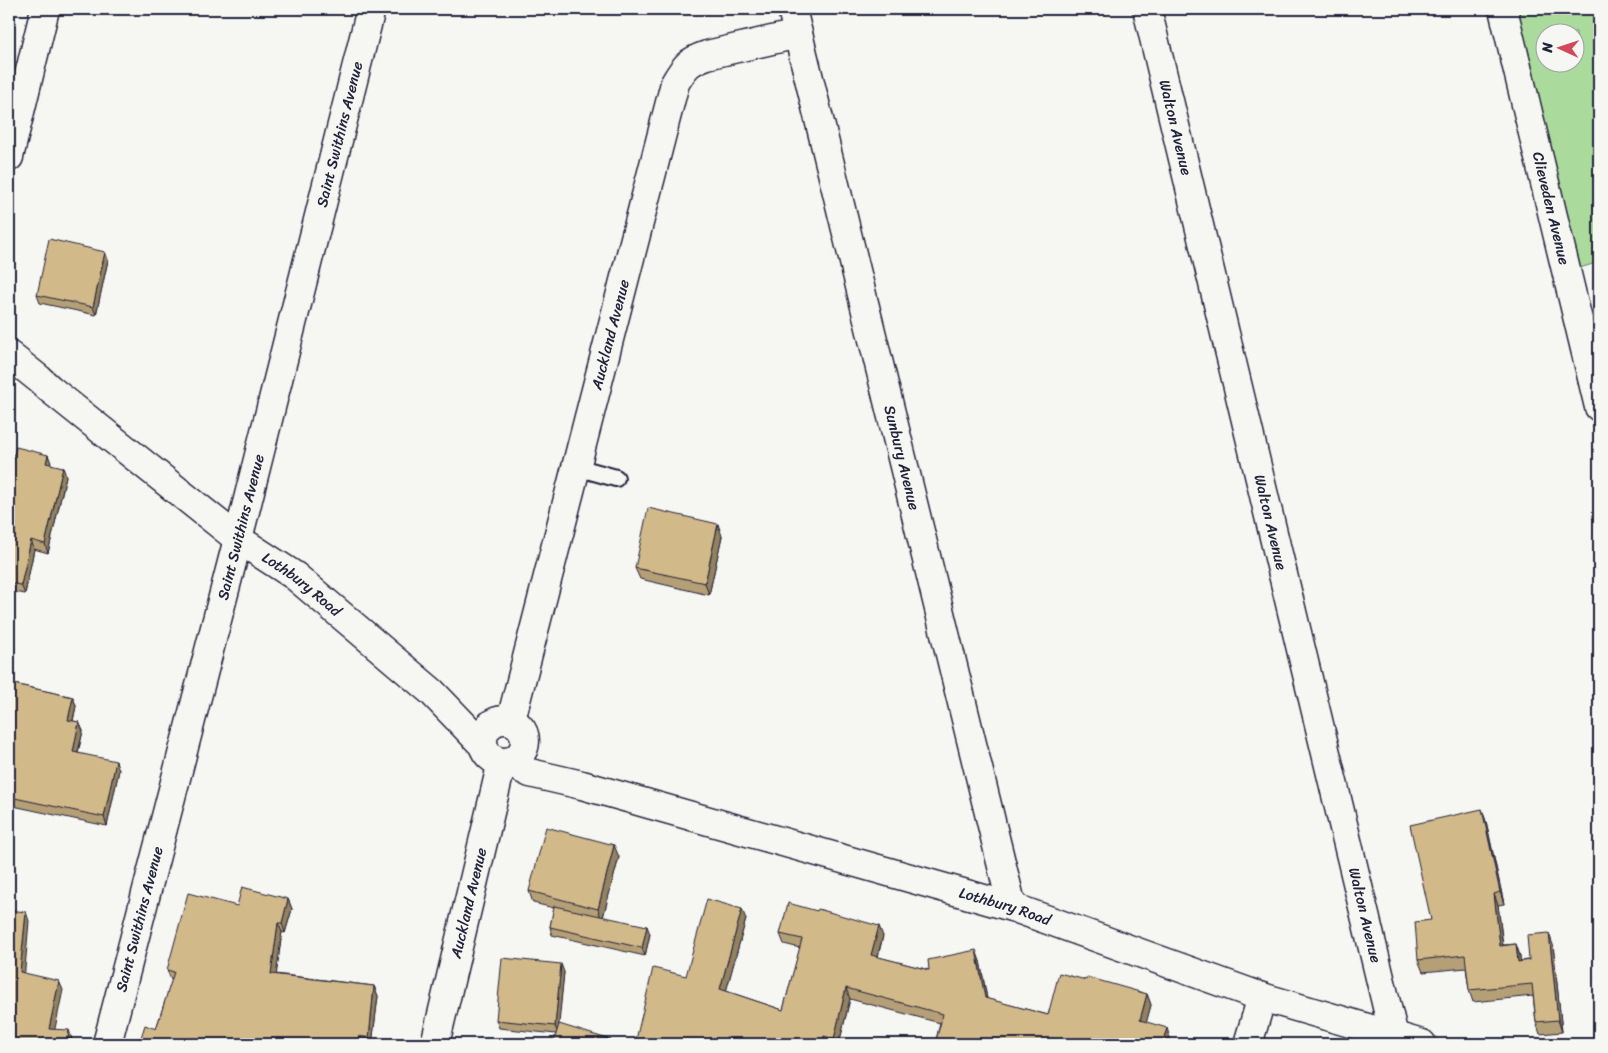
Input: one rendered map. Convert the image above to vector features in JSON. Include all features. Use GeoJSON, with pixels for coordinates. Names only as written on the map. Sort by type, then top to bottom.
{"type":"FeatureCollection","features":[{"type":"Feature","properties":{"kind":"street"},"geometry":{"type":"LineString","coordinates":[[9,157],[45,9]]}},
{"type":"Feature","properties":{"kind":"street","name":"Saint Swithins Avenue"},"geometry":{"type":"LineString","coordinates":[[107,1044],[238,539],[371,9]]}},
{"type":"Feature","properties":{"kind":"street","name":"Walton Avenue"},"geometry":{"type":"LineString","coordinates":[[1147,9],[1394,1036]]}},
{"type":"Feature","properties":{"kind":"street","name":"Clieveden Avenue"},"geometry":{"type":"LineString","coordinates":[[1503,9],[1599,407]]}},
{"type":"Feature","properties":{"kind":"street","name":"Auckland Avenue"},"geometry":{"type":"LineString","coordinates":[[505,720],[576,467],[676,83],[684,68],[690,62],[795,22]]}},
{"type":"Feature","properties":{"kind":"street","name":"Sunbury Avenue"},"geometry":{"type":"LineString","coordinates":[[795,22],[1012,907]]}},
{"type":"Feature","properties":{"kind":"street","name":"Lothbury Road"},"geometry":{"type":"LineString","coordinates":[[9,355],[238,539],[295,576],[504,755],[530,773],[582,785],[1012,907],[1262,997],[1422,1044]]}},
{"type":"Feature","properties":{"kind":"street","name":"Lothbury Road"},"geometry":{"type":"LineString","coordinates":[[9,371],[25,381],[50,389]]}},
{"type":"Feature","properties":{"kind":"street","name":"Lothbury Road"},"geometry":{"type":"LineString","coordinates":[[432,692],[505,720]]}},
{"type":"Feature","properties":{"kind":"street"},"geometry":{"type":"LineString","coordinates":[[505,720],[520,727],[525,736],[525,744],[504,755],[486,728],[505,720]]}},
{"type":"Feature","properties":{"kind":"street","name":"Auckland Avenue"},"geometry":{"type":"LineString","coordinates":[[435,1044],[504,755]]}},
{"type":"Feature","properties":{"kind":"street"},"geometry":{"type":"LineString","coordinates":[[1248,1044],[1262,997]]}},
{"type":"Feature","properties":{"kind":"lane"},"geometry":{"type":"LineString","coordinates":[[576,467],[616,478]]}},
{"type":"Feature","properties":{"kind":"green space"},"geometry":{"type":"Polygon","coordinates":[[[1503,9],[1599,9],[1599,262],[1567,272],[1503,9]]]}},
{"type":"Feature","properties":{"kind":"building"},"geometry":{"type":"Polygon","coordinates":[[[49,239],[105,252],[93,307],[37,295],[49,239]]]}},
{"type":"Feature","properties":{"kind":"building"},"geometry":{"type":"Polygon","coordinates":[[[16,447],[48,455],[46,463],[63,467],[45,544],[31,540],[21,585],[11,583],[9,592],[9,454],[14,455],[16,447]]]}},
{"type":"Feature","properties":{"kind":"building"},"geometry":{"type":"Polygon","coordinates":[[[648,508],[718,524],[705,583],[635,568],[648,508]]]}},
{"type":"Feature","properties":{"kind":"building"},"geometry":{"type":"Polygon","coordinates":[[[9,683],[73,697],[68,720],[79,722],[73,752],[116,761],[104,817],[10,797],[9,802],[9,683]]]}},
{"type":"Feature","properties":{"kind":"building"},"geometry":{"type":"Polygon","coordinates":[[[1482,809],[1500,892],[1494,894],[1500,946],[1516,944],[1518,962],[1529,960],[1527,935],[1549,933],[1558,1020],[1536,1022],[1532,984],[1469,990],[1465,955],[1418,960],[1415,922],[1431,920],[1410,825],[1482,809]]]}},
{"type":"Feature","properties":{"kind":"building"},"geometry":{"type":"Polygon","coordinates":[[[546,827],[614,845],[598,909],[529,891],[546,827]]]}},
{"type":"Feature","properties":{"kind":"building"},"geometry":{"type":"Polygon","coordinates":[[[242,887],[288,899],[282,923],[278,923],[271,974],[374,986],[369,1038],[359,1036],[357,1044],[238,1044],[219,1041],[218,1044],[212,1044],[200,1041],[200,1044],[139,1044],[145,1025],[156,1029],[174,972],[167,970],[188,893],[237,906],[242,887]]]}},
{"type":"Feature","properties":{"kind":"building"},"geometry":{"type":"Polygon","coordinates":[[[707,899],[742,909],[720,989],[783,1010],[802,939],[780,934],[788,903],[817,911],[818,909],[879,926],[871,955],[929,970],[928,960],[976,950],[985,998],[1048,1015],[1059,973],[1086,980],[1087,977],[1147,994],[1140,1020],[1167,1028],[1162,1044],[935,1044],[943,1014],[846,988],[834,1039],[824,1036],[822,1044],[635,1044],[653,968],[686,976],[707,899]]]}},
{"type":"Feature","properties":{"kind":"building"},"geometry":{"type":"Polygon","coordinates":[[[554,906],[647,926],[642,948],[550,927],[554,906]]]}},
{"type":"Feature","properties":{"kind":"building"},"geometry":{"type":"Polygon","coordinates":[[[9,910],[26,912],[20,972],[59,981],[49,1029],[69,1030],[67,1044],[9,1044],[9,910]]]}},
{"type":"Feature","properties":{"kind":"building"},"geometry":{"type":"Polygon","coordinates":[[[1597,929],[1599,929],[1599,1008],[1597,1008],[1597,929]]]}},
{"type":"Feature","properties":{"kind":"building"},"geometry":{"type":"Polygon","coordinates":[[[502,958],[561,964],[555,1026],[496,1020],[502,958]]]}},
{"type":"Feature","properties":{"kind":"building"},"geometry":{"type":"Polygon","coordinates":[[[559,1024],[611,1040],[610,1044],[553,1044],[559,1024]]]}}]}
